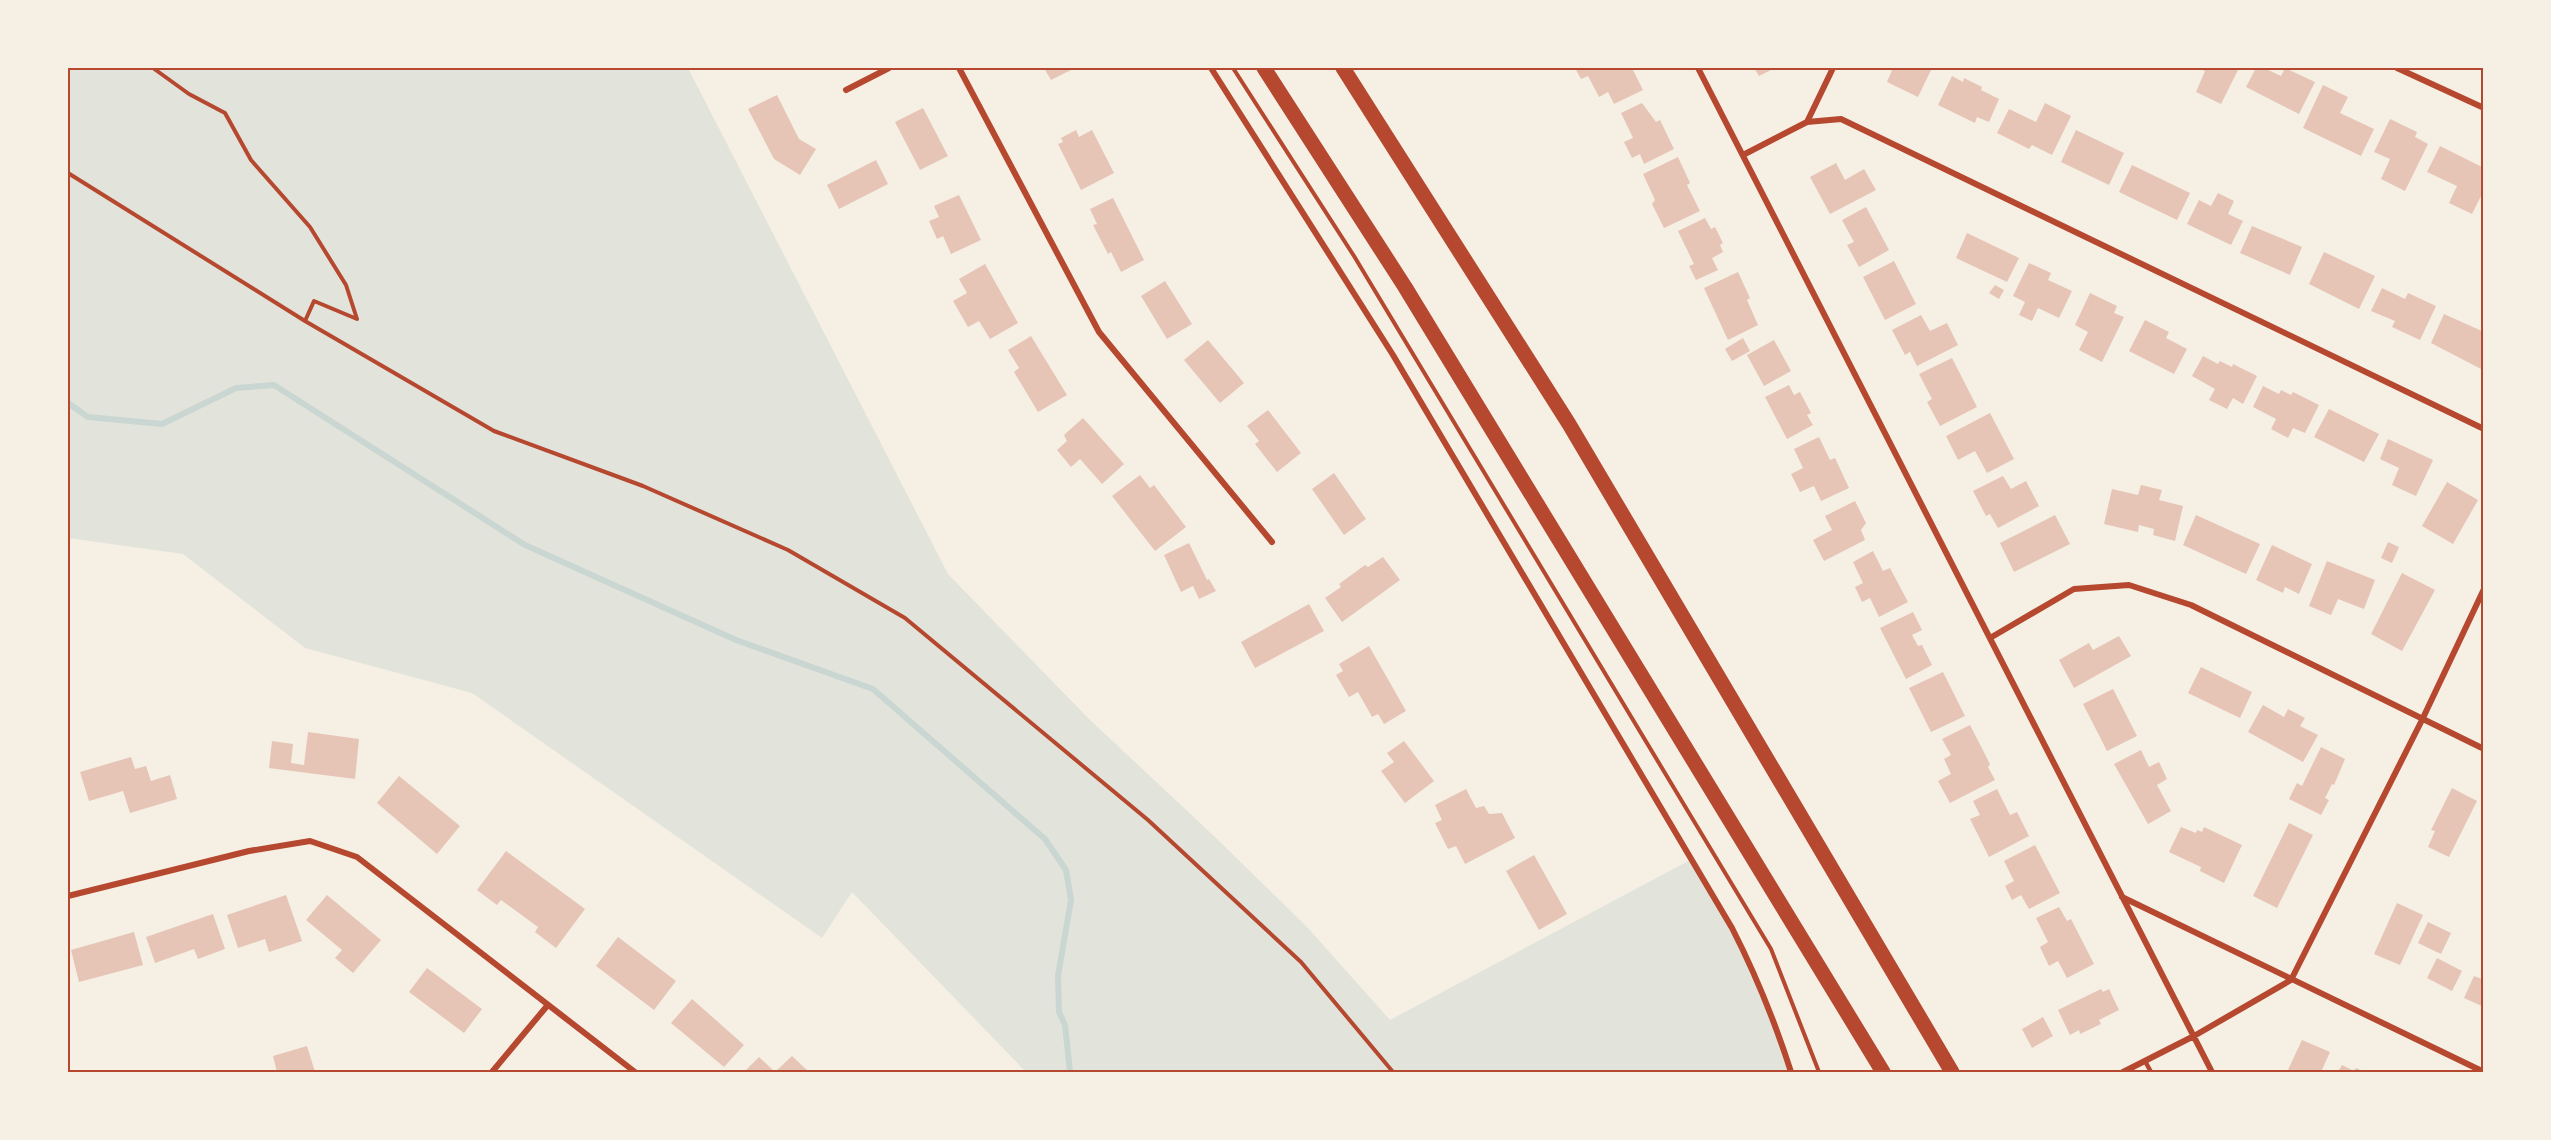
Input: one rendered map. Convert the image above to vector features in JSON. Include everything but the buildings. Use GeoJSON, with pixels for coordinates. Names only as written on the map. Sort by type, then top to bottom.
{"type":"FeatureCollection","features":[{"type":"Feature","properties":{"kind":"main road"},"geometry":{"type":"LineString","coordinates":[[1264,68],[1412,297],[1883,1072]]}},
{"type":"Feature","properties":{"kind":"main road"},"geometry":{"type":"LineString","coordinates":[[1343,68],[1569,424],[1952,1071]]}},
{"type":"Feature","properties":{"kind":"street"},"geometry":{"type":"LineString","coordinates":[[846,90],[889,68]]}},
{"type":"Feature","properties":{"kind":"street"},"geometry":{"type":"LineString","coordinates":[[959,68],[1100,332],[1272,542]]}},
{"type":"Feature","properties":{"kind":"street"},"geometry":{"type":"LineString","coordinates":[[1211,68],[1393,355],[1726,919],[1754,970],[1791,1072]]}},
{"type":"Feature","properties":{"kind":"street"},"geometry":{"type":"LineString","coordinates":[[1698,68],[2212,1072]]}},
{"type":"Feature","properties":{"kind":"street"},"geometry":{"type":"LineString","coordinates":[[1807,122],[1833,68]]}},
{"type":"Feature","properties":{"kind":"street"},"geometry":{"type":"LineString","coordinates":[[2397,68],[2484,108]]}},
{"type":"Feature","properties":{"kind":"street"},"geometry":{"type":"LineString","coordinates":[[1743,155],[1807,122],[1841,119],[2484,429]]}},
{"type":"Feature","properties":{"kind":"street"},"geometry":{"type":"LineString","coordinates":[[1990,638],[2074,589],[2129,585],[2191,605],[2484,749]]}},
{"type":"Feature","properties":{"kind":"street"},"geometry":{"type":"LineString","coordinates":[[2123,1072],[2194,1036],[2291,980],[2422,720],[2484,589]]}},
{"type":"Feature","properties":{"kind":"street"},"geometry":{"type":"LineString","coordinates":[[68,896],[249,851],[310,841],[357,857],[635,1072]]}},
{"type":"Feature","properties":{"kind":"street"},"geometry":{"type":"LineString","coordinates":[[2121,897],[2484,1072]]}},
{"type":"Feature","properties":{"kind":"street"},"geometry":{"type":"LineString","coordinates":[[492,1072],[547,1006]]}},
{"type":"Feature","properties":{"kind":"lane"},"geometry":{"type":"LineString","coordinates":[[2145,1061],[2151,1072]]}},
{"type":"Feature","properties":{"kind":"path"},"geometry":{"type":"LineString","coordinates":[[153,68],[189,94],[225,113],[251,160],[310,227],[346,285],[357,319],[314,301],[305,321]]}},
{"type":"Feature","properties":{"kind":"path"},"geometry":{"type":"LineString","coordinates":[[1233,68],[1354,256],[1746,904],[1772,949],[1819,1072]]}},
{"type":"Feature","properties":{"kind":"path"},"geometry":{"type":"LineString","coordinates":[[68,173],[305,321],[494,431],[643,486],[788,550],[905,618],[1148,820],[1301,962],[1393,1072]]}},
{"type":"Feature","properties":{"kind":"shaded area"},"geometry":{"type":"Polygon","coordinates":[[[68,68],[688,68],[948,574],[1088,718],[1308,928],[1390,1020],[1692,859],[1754,971],[1791,1072],[1026,1072],[852,892],[822,938],[472,693],[305,648],[183,554],[68,538],[68,68]]]}},
{"type":"Feature","properties":{"kind":"waterway"},"geometry":{"type":"LineString","coordinates":[[68,403],[88,417],[162,424],[236,388],[274,385],[525,545],[736,640],[873,689],[1045,839],[1066,870],[1071,900],[1058,976],[1059,1012],[1065,1025],[1070,1072]]}}]}
